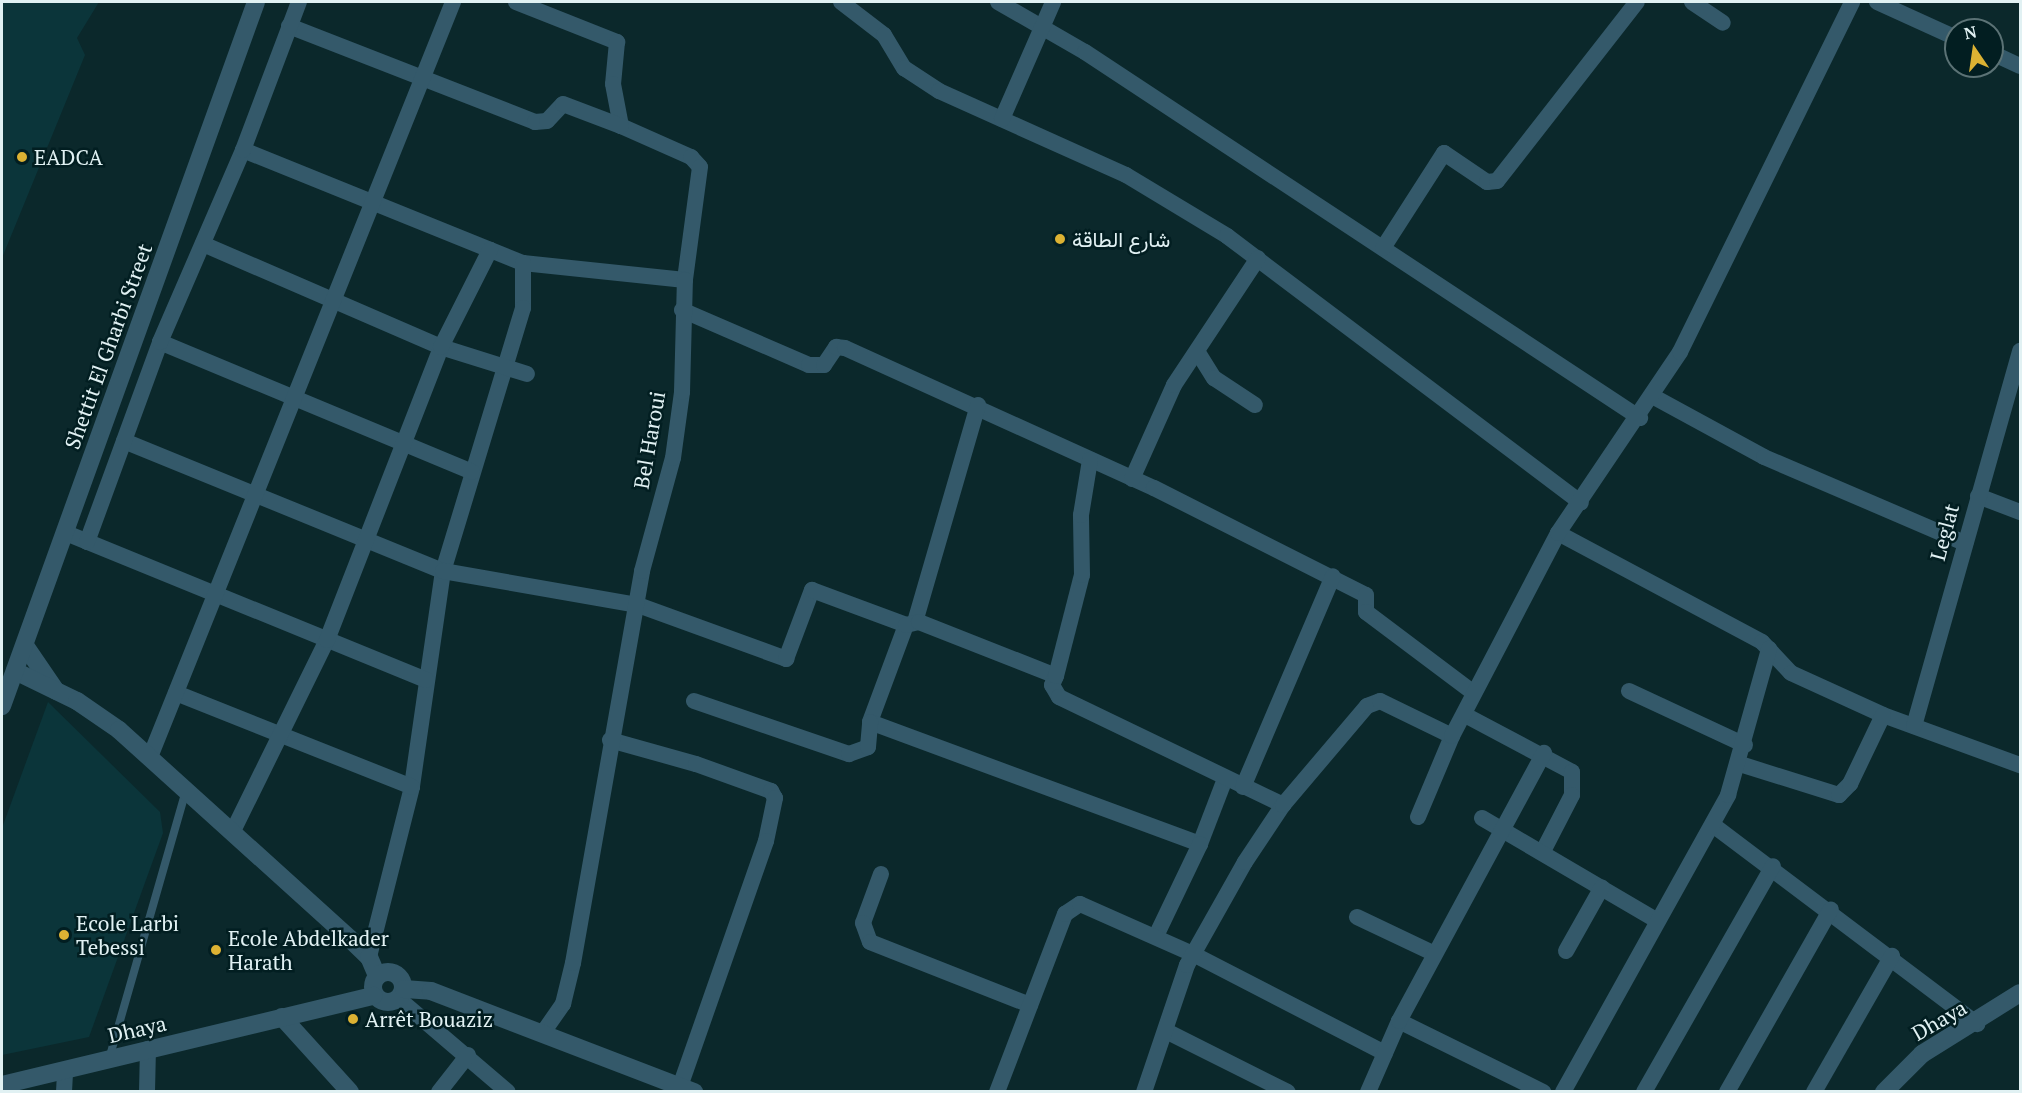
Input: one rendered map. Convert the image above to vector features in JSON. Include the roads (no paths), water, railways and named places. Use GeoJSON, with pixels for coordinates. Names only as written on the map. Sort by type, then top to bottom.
{"type":"FeatureCollection","features":[{"type":"Feature","properties":{"kind":"street","name":"Shettit El Gharbi Street"},"geometry":{"type":"LineString","coordinates":[[5,698],[8,669],[26,647],[256,2]]}},
{"type":"Feature","properties":{"kind":"street"},"geometry":{"type":"LineString","coordinates":[[87,542],[160,342],[243,150],[299,2]]}},
{"type":"Feature","properties":{"kind":"street"},"geometry":{"type":"LineString","coordinates":[[150,757],[453,2]]}},
{"type":"Feature","properties":{"kind":"street"},"geometry":{"type":"LineString","coordinates":[[516,2],[617,42],[613,84],[621,126]]}},
{"type":"Feature","properties":{"kind":"street"},"geometry":{"type":"LineString","coordinates":[[841,2],[884,35],[914,76],[1126,175],[1258,258],[1581,503]]}},
{"type":"Feature","properties":{"kind":"street"},"geometry":{"type":"LineString","coordinates":[[998,2],[1043,27],[1640,418]]}},
{"type":"Feature","properties":{"kind":"street"},"geometry":{"type":"LineString","coordinates":[[1002,119],[1053,2]]}},
{"type":"Feature","properties":{"kind":"street"},"geometry":{"type":"LineString","coordinates":[[1383,248],[1444,153],[1486,182],[1497,182],[1635,2]]}},
{"type":"Feature","properties":{"kind":"street"},"geometry":{"type":"LineString","coordinates":[[1692,2],[1723,23]]}},
{"type":"Feature","properties":{"kind":"street"},"geometry":{"type":"LineString","coordinates":[[1418,817],[1452,736],[1465,715],[1474,693],[1557,533],[1581,503],[1654,397],[1744,229],[1774,156],[1852,2]]}},
{"type":"Feature","properties":{"kind":"street"},"geometry":{"type":"LineString","coordinates":[[1877,2],[1944,33]]}},
{"type":"Feature","properties":{"kind":"street"},"geometry":{"type":"LineString","coordinates":[[289,26],[422,80]]}},
{"type":"Feature","properties":{"kind":"street"},"geometry":{"type":"LineString","coordinates":[[2004,59],[2020,66]]}},
{"type":"Feature","properties":{"kind":"street","name":"Bel Haroui"},"geometry":{"type":"LineString","coordinates":[[422,80],[535,122],[547,120],[563,104],[621,126],[691,157],[700,167],[682,310],[682,392],[673,458],[642,571],[638,605],[610,740],[573,963],[563,1004],[542,1034]]}},
{"type":"Feature","properties":{"kind":"street"},"geometry":{"type":"LineString","coordinates":[[243,150],[523,263],[685,280]]}},
{"type":"Feature","properties":{"kind":"street"},"geometry":{"type":"LineString","coordinates":[[203,244],[441,346],[527,374]]}},
{"type":"Feature","properties":{"kind":"street"},"geometry":{"type":"LineString","coordinates":[[232,833],[327,640],[405,444],[441,346],[490,250]]}},
{"type":"Feature","properties":{"kind":"street"},"geometry":{"type":"LineString","coordinates":[[1132,478],[1174,385],[1258,258]]}},
{"type":"Feature","properties":{"kind":"street"},"geometry":{"type":"LineString","coordinates":[[369,957],[388,898],[412,787],[443,571],[501,367],[523,308],[523,263]]}},
{"type":"Feature","properties":{"kind":"street"},"geometry":{"type":"LineString","coordinates":[[682,310],[809,365],[824,365],[839,346],[978,405],[1132,478],[1333,576],[1370,598],[1366,612],[1474,693]]}},
{"type":"Feature","properties":{"kind":"street"},"geometry":{"type":"LineString","coordinates":[[160,342],[472,472]]}},
{"type":"Feature","properties":{"kind":"street"},"geometry":{"type":"LineString","coordinates":[[1197,351],[1214,378],[1255,405]]}},
{"type":"Feature","properties":{"kind":"street","name":"Leglat"},"geometry":{"type":"LineString","coordinates":[[1914,726],[2020,351]]}},
{"type":"Feature","properties":{"kind":"street"},"geometry":{"type":"LineString","coordinates":[[1654,397],[1764,457],[1965,543]]}},
{"type":"Feature","properties":{"kind":"street"},"geometry":{"type":"LineString","coordinates":[[694,701],[849,754],[868,747],[870,722],[911,624],[978,405]]}},
{"type":"Feature","properties":{"kind":"street"},"geometry":{"type":"LineString","coordinates":[[124,441],[254,499],[443,571],[638,605],[786,659],[812,590],[1056,676]]}},
{"type":"Feature","properties":{"kind":"street"},"geometry":{"type":"LineString","coordinates":[[1090,460],[1081,515],[1082,575],[1052,686],[1059,697],[1283,805]]}},
{"type":"Feature","properties":{"kind":"street"},"geometry":{"type":"LineString","coordinates":[[1978,496],[2020,512]]}},
{"type":"Feature","properties":{"kind":"street"},"geometry":{"type":"LineString","coordinates":[[66,533],[216,592],[426,680]]}},
{"type":"Feature","properties":{"kind":"street"},"geometry":{"type":"LineString","coordinates":[[1557,533],[1769,649],[1791,673],[1883,715],[2020,765]]}},
{"type":"Feature","properties":{"kind":"street"},"geometry":{"type":"LineString","coordinates":[[1243,787],[1333,576]]}},
{"type":"Feature","properties":{"kind":"street"},"geometry":{"type":"LineString","coordinates":[[26,647],[55,691]]}},
{"type":"Feature","properties":{"kind":"street"},"geometry":{"type":"LineString","coordinates":[[1563,1092],[1656,920],[1713,825],[1740,764],[1769,649]]}},
{"type":"Feature","properties":{"kind":"street"},"geometry":{"type":"LineString","coordinates":[[8,669],[100,715],[150,757],[185,794],[232,833],[369,957],[377,976],[374,996]]}},
{"type":"Feature","properties":{"kind":"street"},"geometry":{"type":"LineString","coordinates":[[5,698],[55,691]]}},
{"type":"Feature","properties":{"kind":"street"},"geometry":{"type":"LineString","coordinates":[[1629,691],[1745,745]]}},
{"type":"Feature","properties":{"kind":"street"},"geometry":{"type":"LineString","coordinates":[[176,693],[280,737],[412,787]]}},
{"type":"Feature","properties":{"kind":"street"},"geometry":{"type":"LineString","coordinates":[[1144,1092],[1192,954],[1283,805],[1372,702],[1452,736]]}},
{"type":"Feature","properties":{"kind":"street"},"geometry":{"type":"LineString","coordinates":[[1465,715],[1568,765],[1575,788],[1542,853]]}},
{"type":"Feature","properties":{"kind":"street"},"geometry":{"type":"LineString","coordinates":[[1740,764],[1839,795],[1850,784],[1883,715]]}},
{"type":"Feature","properties":{"kind":"street"},"geometry":{"type":"LineString","coordinates":[[870,722],[1200,844]]}},
{"type":"Feature","properties":{"kind":"street"},"geometry":{"type":"LineString","coordinates":[[610,740],[696,764],[771,791],[775,798],[766,842],[687,1089]]}},
{"type":"Feature","properties":{"kind":"street"},"geometry":{"type":"LineString","coordinates":[[1368,1092],[1399,1021],[1545,753]]}},
{"type":"Feature","properties":{"kind":"street"},"geometry":{"type":"LineString","coordinates":[[1156,936],[1200,844],[1225,779]]}},
{"type":"Feature","properties":{"kind":"street"},"geometry":{"type":"LineString","coordinates":[[1482,818],[1656,920]]}},
{"type":"Feature","properties":{"kind":"street"},"geometry":{"type":"LineString","coordinates":[[1713,825],[1831,909],[1977,1024]]}},
{"type":"Feature","properties":{"kind":"street"},"geometry":{"type":"LineString","coordinates":[[1644,1092],[1773,866]]}},
{"type":"Feature","properties":{"kind":"street"},"geometry":{"type":"LineString","coordinates":[[881,874],[863,923],[870,942],[1030,1005]]}},
{"type":"Feature","properties":{"kind":"street"},"geometry":{"type":"LineString","coordinates":[[1566,951],[1602,887]]}},
{"type":"Feature","properties":{"kind":"street"},"geometry":{"type":"LineString","coordinates":[[997,1092],[1065,914],[1074,906],[1086,905],[1156,936],[1385,1053]]}},
{"type":"Feature","properties":{"kind":"street"},"geometry":{"type":"LineString","coordinates":[[1726,1092],[1831,909]]}},
{"type":"Feature","properties":{"kind":"street"},"geometry":{"type":"LineString","coordinates":[[1357,917],[1435,954]]}},
{"type":"Feature","properties":{"kind":"street"},"geometry":{"type":"LineString","coordinates":[[1814,1092],[1892,956]]}},
{"type":"Feature","properties":{"kind":"street"},"geometry":{"type":"LineString","coordinates":[[377,976],[395,974],[401,994],[508,1092]]}},
{"type":"Feature","properties":{"kind":"street","name":"Dhaya"},"geometry":{"type":"LineString","coordinates":[[2,1085],[374,996],[385,1003],[401,994],[431,991],[687,1089]]}},
{"type":"Feature","properties":{"kind":"street","name":"Dhaya"},"geometry":{"type":"LineString","coordinates":[[1884,1092],[1922,1054],[1977,1024],[2020,993]]}},
{"type":"Feature","properties":{"kind":"street"},"geometry":{"type":"LineString","coordinates":[[282,1017],[350,1092]]}},
{"type":"Feature","properties":{"kind":"street"},"geometry":{"type":"LineString","coordinates":[[1399,1021],[1543,1092]]}},
{"type":"Feature","properties":{"kind":"street"},"geometry":{"type":"LineString","coordinates":[[1166,1031],[1288,1092]]}},
{"type":"Feature","properties":{"kind":"street"},"geometry":{"type":"LineString","coordinates":[[147,1092],[148,1049]]}},
{"type":"Feature","properties":{"kind":"street"},"geometry":{"type":"LineString","coordinates":[[439,1092],[468,1055]]}},
{"type":"Feature","properties":{"kind":"street"},"geometry":{"type":"LineString","coordinates":[[64,1092],[65,1070]]}},
{"type":"Feature","properties":{"kind":"lane"},"geometry":{"type":"LineString","coordinates":[[109,1059],[185,794]]}},
{"type":"Feature","properties":{"kind":"place","name":"EADCA"},"geometry":{"type":"Point","coordinates":[22,157]}},
{"type":"Feature","properties":{"kind":"place","name":"شارع الطاقة"},"geometry":{"type":"Point","coordinates":[1060,239]}},
{"type":"Feature","properties":{"kind":"place","name":"Ecole Larbi Tebessi"},"geometry":{"type":"Point","coordinates":[64,935]}},
{"type":"Feature","properties":{"kind":"place","name":"Ecole Abdelkader Harath"},"geometry":{"type":"Point","coordinates":[216,950]}},
{"type":"Feature","properties":{"kind":"place","name":"Arrêt Bouaziz"},"geometry":{"type":"Point","coordinates":[353,1019]}}]}
